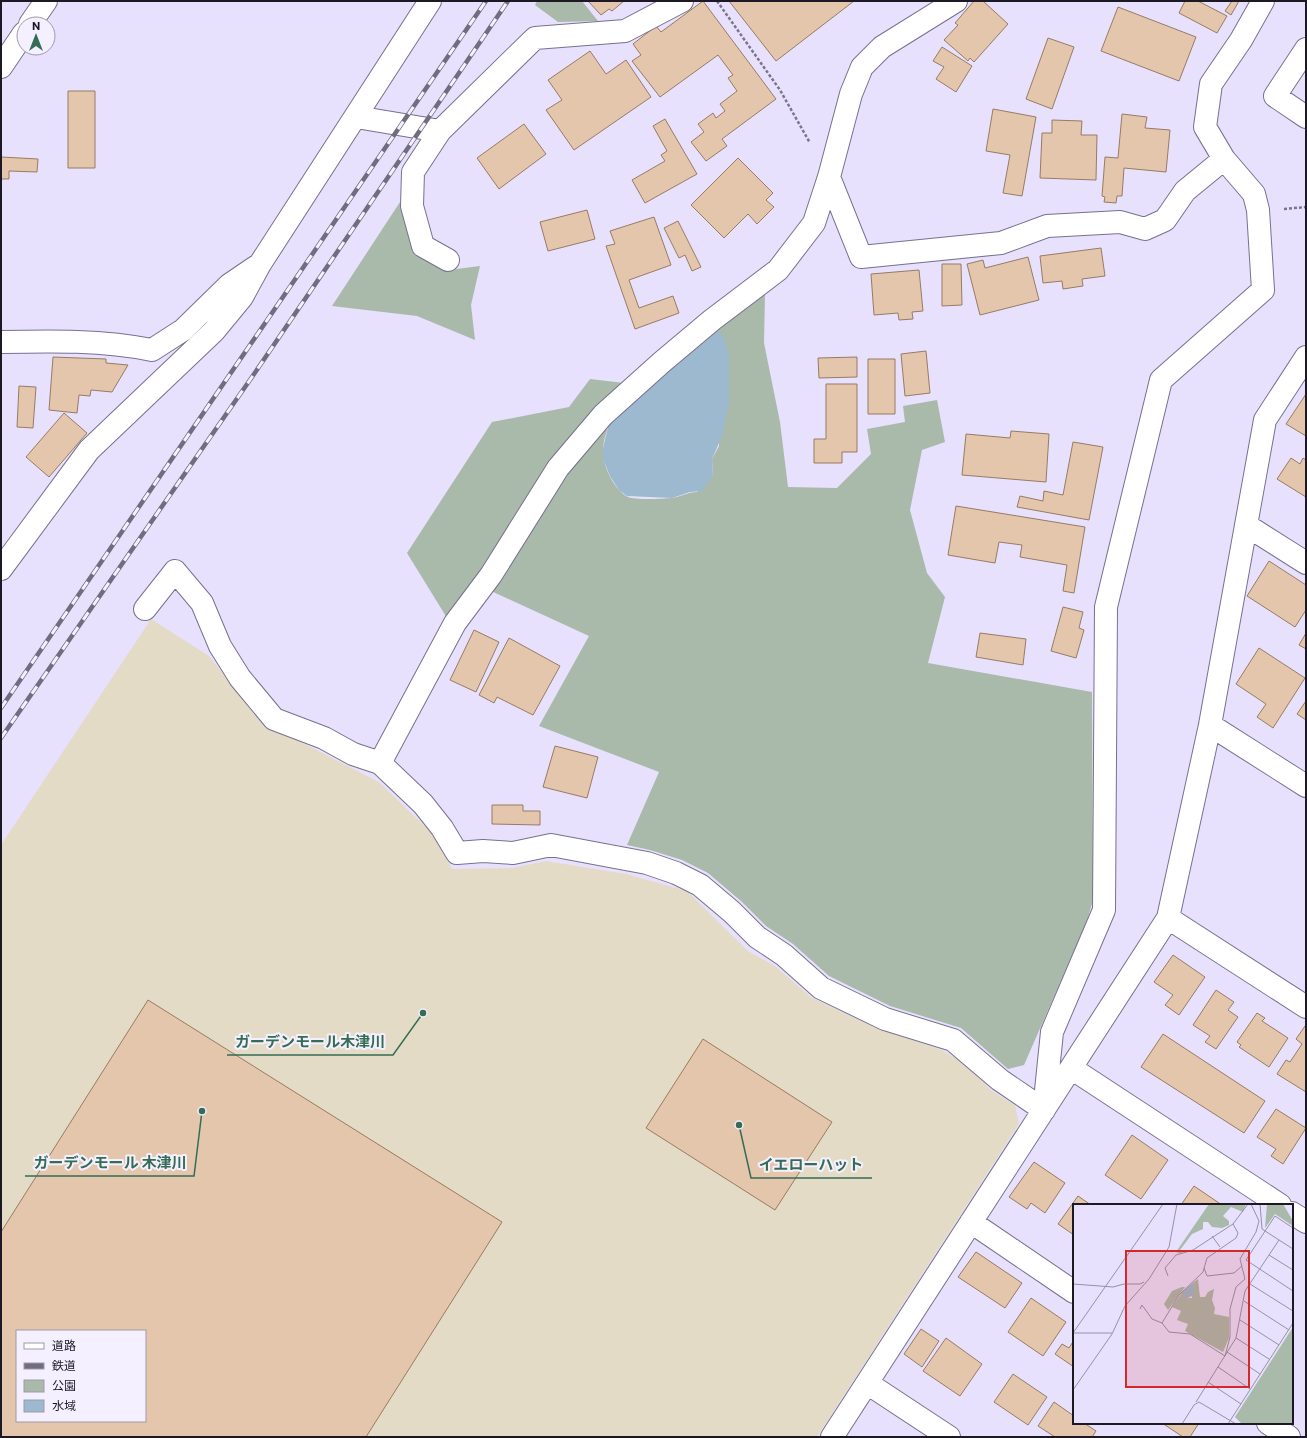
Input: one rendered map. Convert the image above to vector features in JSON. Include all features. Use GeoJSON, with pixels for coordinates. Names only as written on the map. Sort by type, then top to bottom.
{"type":"FeatureCollection","features":[{"type":"Feature","properties":{"kind":"main road"},"geometry":{"type":"LineString","coordinates":[[36,16],[46,1]]}},
{"type":"Feature","properties":{"kind":"main road"},"geometry":{"type":"LineString","coordinates":[[1,569],[89,450],[214,331],[242,297],[260,264],[430,1]]}},
{"type":"Feature","properties":{"kind":"main road"},"geometry":{"type":"LineString","coordinates":[[448,260],[423,246],[412,206],[413,172],[440,131],[535,38],[625,31],[682,1]]}},
{"type":"Feature","properties":{"kind":"main road"},"geometry":{"type":"LineString","coordinates":[[380,763],[455,623],[491,575],[558,468],[603,415],[712,320],[778,270],[814,223],[830,177],[851,94],[862,68],[882,47],[956,1]]}},
{"type":"Feature","properties":{"kind":"main road"},"geometry":{"type":"LineString","coordinates":[[1044,1110],[1052,1032],[1104,910],[1106,607],[1161,380],[1263,290],[1258,210],[1254,194],[1224,159],[1204,127],[1211,84],[1241,40],[1263,1]]}},
{"type":"Feature","properties":{"kind":"main road"},"geometry":{"type":"LineString","coordinates":[[1,67],[16,45]]}},
{"type":"Feature","properties":{"kind":"main road"},"geometry":{"type":"LineString","coordinates":[[1306,49],[1275,96],[1306,117]]}},
{"type":"Feature","properties":{"kind":"main road"},"geometry":{"type":"LineString","coordinates":[[356,117],[440,131]]}},
{"type":"Feature","properties":{"kind":"main road"},"geometry":{"type":"LineString","coordinates":[[830,177],[861,257],[1001,243],[1047,226],[1120,222],[1145,229],[1165,220],[1185,191],[1224,159]]}},
{"type":"Feature","properties":{"kind":"main road"},"geometry":{"type":"LineString","coordinates":[[1,342],[54,340],[132,346],[152,350],[183,330],[229,285],[260,264]]}},
{"type":"Feature","properties":{"kind":"main road"},"geometry":{"type":"LineString","coordinates":[[832,1437],[1168,918],[1210,725],[1265,420],[1306,357]]}},
{"type":"Feature","properties":{"kind":"main road"},"geometry":{"type":"LineString","coordinates":[[1246,525],[1306,563]]}},
{"type":"Feature","properties":{"kind":"main road"},"geometry":{"type":"LineString","coordinates":[[145,609],[175,571],[202,603],[220,646],[240,678],[274,719],[324,738],[353,754],[380,763],[423,804],[442,828],[457,853],[483,851],[513,853],[551,845],[647,864],[676,873],[700,885],[732,912],[757,937],[784,955],[821,988],[885,1019],[954,1040],[1000,1080],[1044,1110]]}},
{"type":"Feature","properties":{"kind":"main road"},"geometry":{"type":"LineString","coordinates":[[1210,725],[1306,786]]}},
{"type":"Feature","properties":{"kind":"main road"},"geometry":{"type":"LineString","coordinates":[[1168,918],[1306,1007]]}},
{"type":"Feature","properties":{"kind":"main road"},"geometry":{"type":"LineString","coordinates":[[1071,1068],[1278,1204]]}},
{"type":"Feature","properties":{"kind":"main road"},"geometry":{"type":"LineString","coordinates":[[1293,1214],[1306,1222]]}},
{"type":"Feature","properties":{"kind":"main road"},"geometry":{"type":"LineString","coordinates":[[971,1222],[1073,1291]]}},
{"type":"Feature","properties":{"kind":"main road"},"geometry":{"type":"LineString","coordinates":[[867,1383],[949,1437]]}},
{"type":"Feature","properties":{"kind":"main road"},"geometry":{"type":"LineString","coordinates":[[1270,1424],[1289,1437]]}},
{"type":"Feature","properties":{"kind":"path"},"geometry":{"type":"LineString","coordinates":[[717,1],[780,90],[830,177]]}},
{"type":"Feature","properties":{"kind":"shaded area"},"geometry":{"type":"Polygon","coordinates":[[[151,619],[209,656],[262,722],[379,782],[433,834],[452,869],[512,868],[546,861],[626,874],[687,891],[748,951],[775,966],[812,998],[876,1028],[942,1050],[968,1066],[992,1091],[1015,1105],[1019,1124],[817,1437],[1,1437],[1,845],[151,619]]]}},
{"type":"Feature","properties":{"kind":"green space"},"geometry":{"type":"Polygon","coordinates":[[[537,1],[582,1],[598,21],[558,22],[535,5],[537,1]]]}},
{"type":"Feature","properties":{"kind":"green space"},"geometry":{"type":"Polygon","coordinates":[[[400,202],[413,239],[449,270],[480,266],[471,305],[475,340],[417,316],[332,306],[400,202]]]}},
{"type":"Feature","properties":{"kind":"green space"},"geometry":{"type":"Polygon","coordinates":[[[765,292],[764,343],[780,422],[788,487],[837,488],[871,454],[867,429],[905,422],[903,406],[937,400],[945,442],[922,450],[910,510],[927,573],[945,597],[928,663],[1092,692],[1093,900],[1087,921],[1024,1065],[1008,1069],[961,1028],[890,1006],[829,976],[793,944],[766,926],[742,902],[708,873],[682,860],[650,850],[627,845],[659,772],[539,726],[589,636],[491,591],[565,473],[609,423],[604,440],[603,456],[607,469],[614,483],[623,494],[628,497],[642,499],[667,498],[697,492],[713,476],[712,459],[719,446],[717,329],[765,292]]]}},
{"type":"Feature","properties":{"kind":"green space"},"geometry":{"type":"Polygon","coordinates":[[[590,379],[624,383],[447,618],[407,553],[492,422],[569,407],[590,379]]]}},
{"type":"Feature","properties":{"kind":"water"},"geometry":{"type":"Polygon","coordinates":[[[717,329],[725,339],[729,357],[729,403],[722,436],[712,459],[713,476],[701,491],[690,492],[672,498],[627,496],[619,490],[610,476],[603,459],[603,448],[609,423],[717,329]]]}},
{"type":"Feature","properties":{"kind":"building"},"geometry":{"type":"Polygon","coordinates":[[[588,1],[624,1],[612,11],[609,9],[601,15],[588,1]]]}},
{"type":"Feature","properties":{"kind":"building"},"geometry":{"type":"Polygon","coordinates":[[[703,1],[776,99],[722,139],[727,146],[706,161],[691,142],[704,132],[698,124],[713,113],[716,118],[725,111],[720,104],[737,91],[728,78],[733,75],[718,55],[660,97],[632,61],[641,55],[633,44],[656,26],[661,32],[703,1]]]}},
{"type":"Feature","properties":{"kind":"building"},"geometry":{"type":"Polygon","coordinates":[[[729,1],[854,1],[776,61],[729,1]]]}},
{"type":"Feature","properties":{"kind":"building"},"geometry":{"type":"Polygon","coordinates":[[[974,1],[983,1],[1008,24],[974,62],[970,58],[968,61],[944,40],[958,25],[955,23],[974,1]]]}},
{"type":"Feature","properties":{"kind":"building"},"geometry":{"type":"Polygon","coordinates":[[[1185,1],[1198,1],[1227,16],[1217,33],[1179,13],[1185,1]]]}},
{"type":"Feature","properties":{"kind":"building"},"geometry":{"type":"Polygon","coordinates":[[[1232,1],[1239,1],[1231,15],[1225,11],[1232,1]]]}},
{"type":"Feature","properties":{"kind":"building"},"geometry":{"type":"Polygon","coordinates":[[[1118,7],[1196,37],[1179,81],[1101,51],[1118,7]]]}},
{"type":"Feature","properties":{"kind":"building"},"geometry":{"type":"Polygon","coordinates":[[[1048,38],[1074,47],[1052,109],[1026,99],[1048,38]]]}},
{"type":"Feature","properties":{"kind":"building"},"geometry":{"type":"Polygon","coordinates":[[[942,47],[972,66],[956,92],[936,79],[944,67],[933,61],[942,47]]]}},
{"type":"Feature","properties":{"kind":"building"},"geometry":{"type":"Polygon","coordinates":[[[590,51],[606,74],[626,60],[651,97],[574,150],[546,110],[562,100],[548,80],[590,51]]]}},
{"type":"Feature","properties":{"kind":"building"},"geometry":{"type":"Polygon","coordinates":[[[68,91],[95,91],[95,168],[68,168],[68,91]]]}},
{"type":"Feature","properties":{"kind":"building"},"geometry":{"type":"Polygon","coordinates":[[[993,109],[1036,117],[1022,196],[1003,193],[1010,155],[986,151],[993,109]]]}},
{"type":"Feature","properties":{"kind":"building"},"geometry":{"type":"Polygon","coordinates":[[[1122,114],[1147,117],[1145,128],[1170,130],[1166,172],[1124,168],[1122,196],[1117,196],[1116,203],[1104,202],[1105,197],[1102,196],[1105,157],[1118,158],[1122,114]]]}},
{"type":"Feature","properties":{"kind":"building"},"geometry":{"type":"Polygon","coordinates":[[[665,119],[697,174],[645,203],[632,180],[665,161],[661,155],[667,151],[653,126],[665,119]]]}},
{"type":"Feature","properties":{"kind":"building"},"geometry":{"type":"Polygon","coordinates":[[[1052,120],[1082,121],[1081,135],[1097,135],[1096,180],[1040,178],[1042,133],[1052,133],[1052,120]]]}},
{"type":"Feature","properties":{"kind":"building"},"geometry":{"type":"Polygon","coordinates":[[[524,124],[546,154],[499,189],[477,158],[524,124]]]}},
{"type":"Feature","properties":{"kind":"building"},"geometry":{"type":"Polygon","coordinates":[[[1,157],[38,159],[37,172],[9,171],[9,179],[1,179],[1,157]]]}},
{"type":"Feature","properties":{"kind":"building"},"geometry":{"type":"Polygon","coordinates":[[[738,158],[773,193],[766,200],[774,207],[757,224],[748,214],[724,238],[691,205],[738,158]]]}},
{"type":"Feature","properties":{"kind":"building"},"geometry":{"type":"Polygon","coordinates":[[[587,210],[595,239],[548,251],[540,222],[587,210]]]}},
{"type":"Feature","properties":{"kind":"building"},"geometry":{"type":"Polygon","coordinates":[[[654,217],[671,265],[629,280],[639,308],[673,296],[679,313],[635,329],[606,246],[615,244],[610,231],[654,217]]]}},
{"type":"Feature","properties":{"kind":"building"},"geometry":{"type":"Polygon","coordinates":[[[678,221],[701,267],[692,271],[685,255],[679,258],[664,228],[678,221]]]}},
{"type":"Feature","properties":{"kind":"building"},"geometry":{"type":"Polygon","coordinates":[[[1101,248],[1105,276],[1082,279],[1083,286],[1063,289],[1062,281],[1043,283],[1040,256],[1101,248]]]}},
{"type":"Feature","properties":{"kind":"building"},"geometry":{"type":"Polygon","coordinates":[[[1028,257],[1039,300],[980,315],[967,264],[983,260],[985,268],[1028,257]]]}},
{"type":"Feature","properties":{"kind":"building"},"geometry":{"type":"Polygon","coordinates":[[[942,264],[961,264],[962,305],[942,306],[942,264]]]}},
{"type":"Feature","properties":{"kind":"building"},"geometry":{"type":"Polygon","coordinates":[[[919,270],[923,311],[912,312],[913,319],[899,320],[898,313],[874,315],[871,274],[919,270]]]}},
{"type":"Feature","properties":{"kind":"building"},"geometry":{"type":"Polygon","coordinates":[[[926,351],[930,393],[905,396],[901,354],[926,351]]]}},
{"type":"Feature","properties":{"kind":"building"},"geometry":{"type":"Polygon","coordinates":[[[53,357],[106,359],[106,363],[128,365],[112,392],[91,390],[90,396],[79,395],[77,413],[49,410],[53,357]]]}},
{"type":"Feature","properties":{"kind":"building"},"geometry":{"type":"Polygon","coordinates":[[[857,357],[857,377],[819,378],[818,358],[857,357]]]}},
{"type":"Feature","properties":{"kind":"building"},"geometry":{"type":"Polygon","coordinates":[[[868,359],[895,359],[895,414],[868,414],[868,359]]]}},
{"type":"Feature","properties":{"kind":"building"},"geometry":{"type":"Polygon","coordinates":[[[826,384],[857,384],[857,452],[842,452],[842,463],[814,463],[814,439],[826,439],[826,384]]]}},
{"type":"Feature","properties":{"kind":"building"},"geometry":{"type":"Polygon","coordinates":[[[19,386],[36,387],[33,428],[17,427],[19,386]]]}},
{"type":"Feature","properties":{"kind":"building"},"geometry":{"type":"Polygon","coordinates":[[[1306,394],[1306,436],[1286,424],[1306,394]]]}},
{"type":"Feature","properties":{"kind":"building"},"geometry":{"type":"Polygon","coordinates":[[[64,413],[87,433],[49,477],[26,457],[64,413]]]}},
{"type":"Feature","properties":{"kind":"building"},"geometry":{"type":"Polygon","coordinates":[[[1011,431],[1049,434],[1046,482],[962,475],[966,434],[1010,438],[1011,431]]]}},
{"type":"Feature","properties":{"kind":"building"},"geometry":{"type":"Polygon","coordinates":[[[1073,442],[1103,447],[1089,520],[1017,507],[1020,496],[1043,501],[1044,491],[1063,495],[1073,442]]]}},
{"type":"Feature","properties":{"kind":"building"},"geometry":{"type":"Polygon","coordinates":[[[1291,458],[1300,464],[1303,458],[1306,460],[1306,497],[1277,479],[1291,458]]]}},
{"type":"Feature","properties":{"kind":"building"},"geometry":{"type":"Polygon","coordinates":[[[956,506],[1085,527],[1074,593],[1063,591],[1067,565],[1020,557],[1022,545],[999,542],[995,563],[948,555],[956,506]]]}},
{"type":"Feature","properties":{"kind":"building"},"geometry":{"type":"Polygon","coordinates":[[[1269,561],[1306,585],[1306,610],[1295,627],[1247,596],[1269,561]]]}},
{"type":"Feature","properties":{"kind":"building"},"geometry":{"type":"Polygon","coordinates":[[[1063,607],[1083,612],[1079,628],[1084,630],[1076,658],[1051,651],[1063,607]]]}},
{"type":"Feature","properties":{"kind":"building"},"geometry":{"type":"Polygon","coordinates":[[[474,630],[499,642],[476,692],[450,680],[474,630]]]}},
{"type":"Feature","properties":{"kind":"building"},"geometry":{"type":"Polygon","coordinates":[[[980,633],[1026,639],[1023,665],[976,657],[980,633]]]}},
{"type":"Feature","properties":{"kind":"building"},"geometry":{"type":"Polygon","coordinates":[[[1306,633],[1306,649],[1299,645],[1306,633]]]}},
{"type":"Feature","properties":{"kind":"building"},"geometry":{"type":"Polygon","coordinates":[[[509,638],[560,666],[533,715],[497,697],[494,703],[479,695],[509,638]]]}},
{"type":"Feature","properties":{"kind":"building"},"geometry":{"type":"Polygon","coordinates":[[[1259,648],[1305,678],[1273,728],[1257,717],[1266,704],[1236,684],[1259,648]]]}},
{"type":"Feature","properties":{"kind":"building"},"geometry":{"type":"Polygon","coordinates":[[[1306,701],[1306,720],[1297,714],[1306,701]]]}},
{"type":"Feature","properties":{"kind":"building"},"geometry":{"type":"Polygon","coordinates":[[[555,746],[598,757],[587,798],[543,787],[555,746]]]}},
{"type":"Feature","properties":{"kind":"building"},"geometry":{"type":"Polygon","coordinates":[[[492,805],[523,805],[523,811],[540,811],[540,825],[492,824],[492,805]]]}},
{"type":"Feature","properties":{"kind":"building"},"geometry":{"type":"Polygon","coordinates":[[[1173,955],[1205,977],[1179,1015],[1165,1005],[1173,995],[1154,982],[1173,955]]]}},
{"type":"Feature","properties":{"kind":"building"},"geometry":{"type":"Polygon","coordinates":[[[1216,990],[1234,1002],[1228,1010],[1238,1017],[1216,1049],[1205,1042],[1210,1036],[1193,1025],[1216,990]]]}},
{"type":"Feature","properties":{"kind":"building"},"geometry":{"type":"Polygon","coordinates":[[[148,1000],[502,1222],[366,1437],[1,1437],[1,1232],[148,1000]]]}},
{"type":"Feature","properties":{"kind":"building"},"geometry":{"type":"Polygon","coordinates":[[[1257,1013],[1265,1018],[1262,1021],[1288,1038],[1269,1067],[1239,1047],[1241,1045],[1237,1042],[1257,1013]]]}},
{"type":"Feature","properties":{"kind":"building"},"geometry":{"type":"Polygon","coordinates":[[[1305,1026],[1306,1092],[1277,1074],[1286,1060],[1290,1062],[1302,1044],[1296,1039],[1305,1026]]]}},
{"type":"Feature","properties":{"kind":"building"},"geometry":{"type":"Polygon","coordinates":[[[1163,1034],[1265,1101],[1244,1133],[1141,1067],[1163,1034]]]}},
{"type":"Feature","properties":{"kind":"building"},"geometry":{"type":"Polygon","coordinates":[[[703,1039],[832,1122],[775,1210],[646,1128],[703,1039]]]}},
{"type":"Feature","properties":{"kind":"building"},"geometry":{"type":"Polygon","coordinates":[[[1276,1109],[1306,1128],[1283,1164],[1271,1156],[1276,1149],[1257,1137],[1276,1109]]]}},
{"type":"Feature","properties":{"kind":"building"},"geometry":{"type":"Polygon","coordinates":[[[1132,1135],[1168,1160],[1141,1199],[1105,1175],[1132,1135]]]}},
{"type":"Feature","properties":{"kind":"building"},"geometry":{"type":"Polygon","coordinates":[[[1034,1162],[1065,1183],[1045,1213],[1031,1203],[1027,1209],[1009,1197],[1034,1162]]]}},
{"type":"Feature","properties":{"kind":"building"},"geometry":{"type":"Polygon","coordinates":[[[1194,1186],[1221,1204],[1182,1204],[1194,1186]]]}},
{"type":"Feature","properties":{"kind":"building"},"geometry":{"type":"Polygon","coordinates":[[[1078,1196],[1090,1204],[1073,1204],[1073,1234],[1058,1224],[1078,1196]]]}},
{"type":"Feature","properties":{"kind":"building"},"geometry":{"type":"Polygon","coordinates":[[[976,1252],[1022,1283],[1005,1308],[958,1277],[976,1252]]]}},
{"type":"Feature","properties":{"kind":"building"},"geometry":{"type":"Polygon","coordinates":[[[1031,1298],[1066,1322],[1043,1356],[1008,1332],[1031,1298]]]}},
{"type":"Feature","properties":{"kind":"building"},"geometry":{"type":"Polygon","coordinates":[[[921,1329],[939,1341],[922,1367],[904,1354],[921,1329]]]}},
{"type":"Feature","properties":{"kind":"building"},"geometry":{"type":"Polygon","coordinates":[[[946,1338],[982,1364],[960,1396],[923,1371],[946,1338]]]}},
{"type":"Feature","properties":{"kind":"building"},"geometry":{"type":"Polygon","coordinates":[[[1073,1342],[1073,1366],[1055,1354],[1062,1344],[1069,1348],[1073,1342]]]}},
{"type":"Feature","properties":{"kind":"building"},"geometry":{"type":"Polygon","coordinates":[[[1013,1374],[1047,1397],[1028,1425],[994,1402],[1013,1374]]]}},
{"type":"Feature","properties":{"kind":"building"},"geometry":{"type":"Polygon","coordinates":[[[1054,1402],[1073,1415],[1073,1424],[1086,1424],[1096,1431],[1092,1437],[1055,1437],[1038,1426],[1054,1402]]]}},
{"type":"Feature","properties":{"kind":"building"},"geometry":{"type":"Polygon","coordinates":[[[1164,1424],[1198,1424],[1190,1437],[1183,1437],[1164,1424]]]}},
{"type":"Feature","properties":{"kind":"railway"},"geometry":{"type":"LineString","coordinates":[[1,708],[486,1]]}},
{"type":"Feature","properties":{"kind":"railway"},"geometry":{"type":"LineString","coordinates":[[1,738],[252,377],[508,1]]}},
{"type":"Feature","properties":{"kind":"place","name":"ガーデンモール木津川"},"geometry":{"type":"Point","coordinates":[423,1013]}},
{"type":"Feature","properties":{"kind":"place","name":"ガーデンモール 木津川"},"geometry":{"type":"Point","coordinates":[202,1111]}},
{"type":"Feature","properties":{"kind":"place","name":"イエローハット"},"geometry":{"type":"Point","coordinates":[739,1125]}}]}
